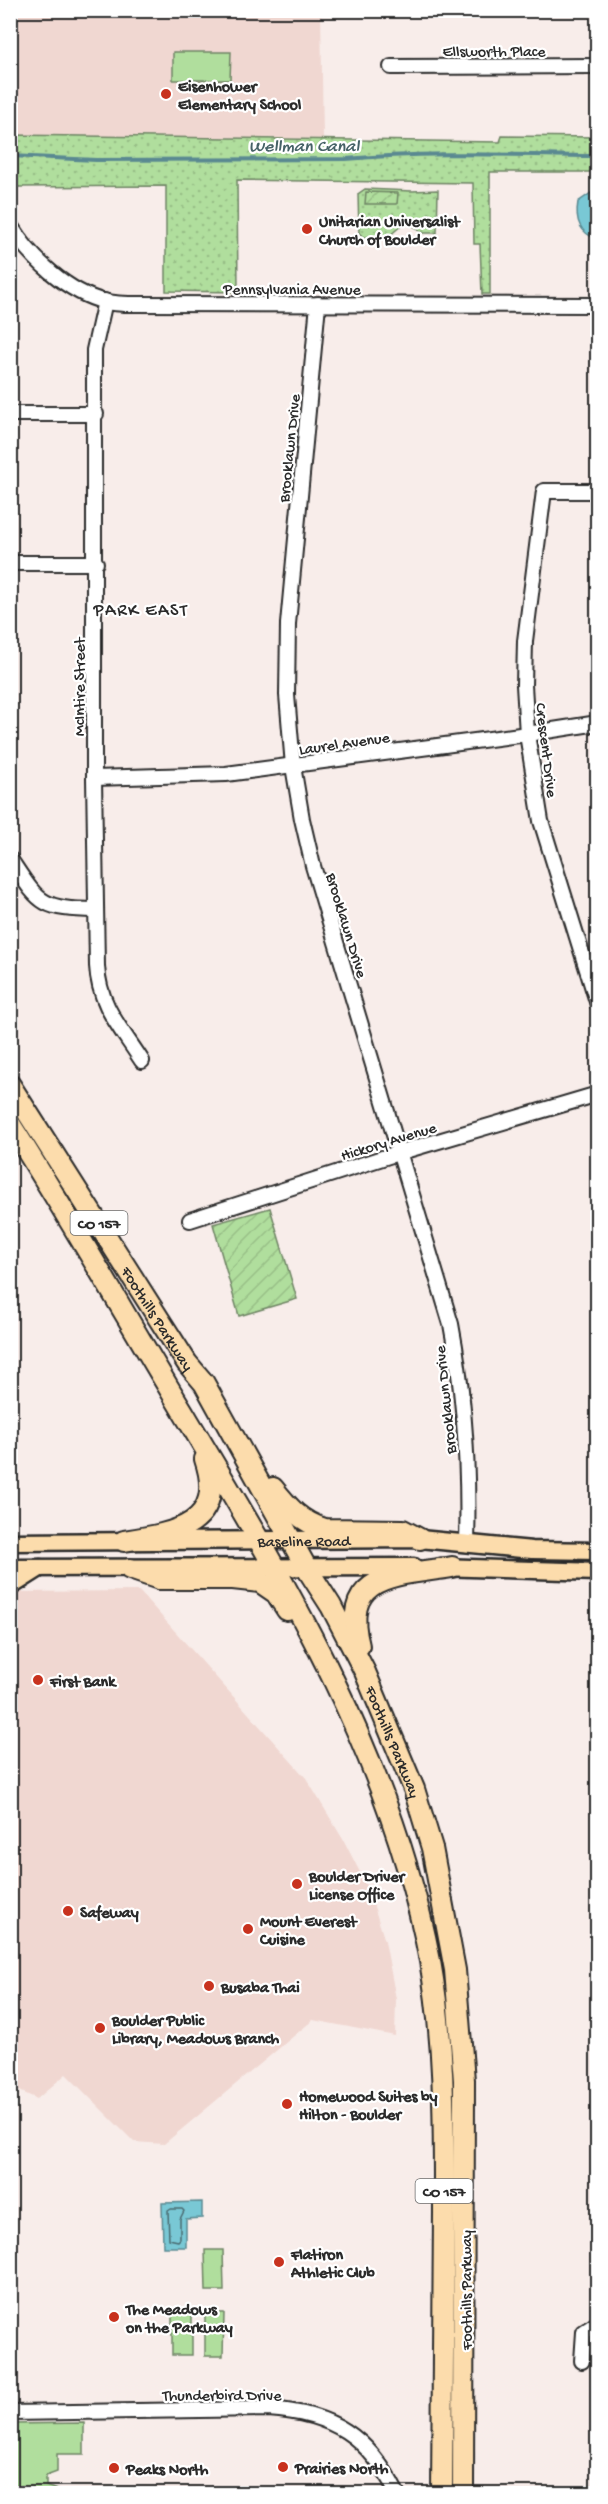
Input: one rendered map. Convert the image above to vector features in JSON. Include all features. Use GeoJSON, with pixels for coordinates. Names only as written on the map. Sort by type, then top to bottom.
{"type":"FeatureCollection","features":[{"type":"Feature","properties":{"kind":"highway","name":"Foothills Parkway"},"geometry":{"type":"LineString","coordinates":[[10,1084],[187,1363],[204,1383],[306,1567],[331,1606],[365,1672],[414,1789],[428,1832],[455,1970],[465,2110],[464,2493]]}},
{"type":"Feature","properties":{"kind":"highway","name":"Foothills Parkway"},"geometry":{"type":"LineString","coordinates":[[10,1124],[276,1568],[346,1706],[380,1784],[402,1848],[416,1898],[435,1994],[444,2121],[442,2493]]}},
{"type":"Feature","properties":{"kind":"highway"},"geometry":{"type":"LineString","coordinates":[[204,1383],[217,1396],[271,1485],[298,1516],[325,1529],[403,1530],[420,1539]]}},
{"type":"Feature","properties":{"kind":"highway"},"geometry":{"type":"LineString","coordinates":[[124,1541],[161,1535],[178,1529],[193,1522],[208,1506],[211,1494],[210,1479],[206,1461],[190,1423]]}},
{"type":"Feature","properties":{"kind":"highway"},"geometry":{"type":"LineString","coordinates":[[365,1672],[354,1621],[357,1604],[365,1589],[385,1577],[452,1567]]}},
{"type":"Feature","properties":{"kind":"highway"},"geometry":{"type":"LineString","coordinates":[[130,1569],[159,1579],[246,1580],[260,1582],[270,1588],[276,1593],[292,1619],[323,1678],[346,1706]]}},
{"type":"Feature","properties":{"kind":"main road","name":"Baseline Road"},"geometry":{"type":"LineString","coordinates":[[10,1542],[292,1542],[420,1539],[532,1550],[597,1551]]}},
{"type":"Feature","properties":{"kind":"main road","name":"Baseline Road"},"geometry":{"type":"LineString","coordinates":[[10,1568],[452,1567],[597,1572]]}},
{"type":"Feature","properties":{"kind":"main road"},"geometry":{"type":"LineString","coordinates":[[10,1587],[40,1568]]}},
{"type":"Feature","properties":{"kind":"street","name":"Ellsworth Place"},"geometry":{"type":"LineString","coordinates":[[391,67],[597,66]]}},
{"type":"Feature","properties":{"kind":"street","name":"Pennsylvania Avenue"},"geometry":{"type":"LineString","coordinates":[[12,229],[31,253],[56,276],[71,286],[105,302],[129,304],[597,304]]}},
{"type":"Feature","properties":{"kind":"street","name":"McIntire Street"},"geometry":{"type":"LineString","coordinates":[[105,302],[94,350],[96,414],[94,778],[98,986],[104,1002],[142,1061]]}},
{"type":"Feature","properties":{"kind":"street","name":"Brooklawn Drive"},"geometry":{"type":"LineString","coordinates":[[318,304],[288,624],[287,695],[293,765],[313,867],[451,1323],[466,1425],[467,1544]]}},
{"type":"Feature","properties":{"kind":"street"},"geometry":{"type":"LineString","coordinates":[[10,414],[96,414]]}},
{"type":"Feature","properties":{"kind":"street","name":"Crescent Drive"},"geometry":{"type":"LineString","coordinates":[[597,491],[544,491],[525,641],[524,685],[527,734],[541,821],[597,1005]]}},
{"type":"Feature","properties":{"kind":"street"},"geometry":{"type":"LineString","coordinates":[[10,563],[96,563]]}},
{"type":"Feature","properties":{"kind":"street","name":"Laurel Avenue"},"geometry":{"type":"LineString","coordinates":[[94,778],[215,775],[597,723]]}},
{"type":"Feature","properties":{"kind":"street"},"geometry":{"type":"LineString","coordinates":[[10,859],[37,897],[49,905],[62,909],[96,910]]}},
{"type":"Feature","properties":{"kind":"street","name":"Hickory Avenue"},"geometry":{"type":"LineString","coordinates":[[190,1220],[401,1152],[597,1094]]}},
{"type":"Feature","properties":{"kind":"street"},"geometry":{"type":"LineString","coordinates":[[582,2361],[584,2332],[597,2323]]}},
{"type":"Feature","properties":{"kind":"street","name":"Thunderbird Drive"},"geometry":{"type":"LineString","coordinates":[[10,2413],[268,2409],[302,2413],[328,2420],[356,2438],[387,2473],[398,2493]]}},
{"type":"Feature","properties":{"kind":"shaded area","name":"Eisenhower Elementary School"},"geometry":{"type":"Polygon","coordinates":[[[11,11],[321,11],[323,139],[11,135],[11,11]]]}},
{"type":"Feature","properties":{"kind":"shaded area"},"geometry":{"type":"Polygon","coordinates":[[[139,1591],[306,1778],[344,1841],[368,1888],[385,1941],[396,1999],[395,2036],[313,2020],[164,2144],[134,2142],[66,2074],[37,2099],[11,2087],[11,1592],[139,1591]]]}},
{"type":"Feature","properties":{"kind":"green space"},"geometry":{"type":"Polygon","coordinates":[[[173,52],[231,52],[230,80],[173,80],[173,52]]]}},
{"type":"Feature","properties":{"kind":"green space"},"geometry":{"type":"Polygon","coordinates":[[[11,135],[500,142],[502,136],[597,137],[597,172],[490,172],[490,294],[482,294],[480,244],[474,244],[473,183],[237,180],[238,292],[166,291],[166,186],[15,187],[11,135]]]}},
{"type":"Feature","properties":{"kind":"green space"},"geometry":{"type":"Polygon","coordinates":[[[365,189],[438,190],[437,233],[422,233],[411,224],[403,224],[388,237],[364,237],[359,233],[358,194],[365,189]]]}},
{"type":"Feature","properties":{"kind":"green space"},"geometry":{"type":"Polygon","coordinates":[[[366,192],[398,193],[397,204],[365,204],[366,192]]]}},
{"type":"Feature","properties":{"kind":"green space"},"geometry":{"type":"Polygon","coordinates":[[[270,1208],[297,1299],[239,1316],[213,1224],[270,1208]]]}},
{"type":"Feature","properties":{"kind":"green space"},"geometry":{"type":"Polygon","coordinates":[[[205,2250],[223,2250],[224,2291],[206,2291],[205,2250]]]}},
{"type":"Feature","properties":{"kind":"green space"},"geometry":{"type":"Polygon","coordinates":[[[172,2313],[192,2314],[192,2355],[172,2355],[172,2313]]]}},
{"type":"Feature","properties":{"kind":"green space"},"geometry":{"type":"Polygon","coordinates":[[[205,2313],[224,2313],[223,2356],[205,2356],[205,2313]]]}},
{"type":"Feature","properties":{"kind":"green space"},"geometry":{"type":"Polygon","coordinates":[[[84,2423],[84,2454],[57,2454],[57,2472],[46,2476],[46,2486],[57,2490],[57,2493],[11,2493],[11,2424],[84,2423]]]}},
{"type":"Feature","properties":{"kind":"water"},"geometry":{"type":"Polygon","coordinates":[[[591,193],[597,193],[597,239],[582,229],[577,214],[578,202],[591,193]]]}},
{"type":"Feature","properties":{"kind":"water"},"geometry":{"type":"Polygon","coordinates":[[[202,2202],[202,2218],[186,2219],[186,2247],[163,2247],[162,2203],[202,2202]]]}},
{"type":"Feature","properties":{"kind":"waterway","name":"Wellman Canal"},"geometry":{"type":"LineString","coordinates":[[10,156],[96,160],[346,159],[440,154],[598,156]]}},
{"type":"Feature","properties":{"kind":"place","name":"Eisenhower Elementary School"},"geometry":{"type":"Point","coordinates":[166,94]}},
{"type":"Feature","properties":{"kind":"place","name":"Unitarian Universalist Church of Boulder"},"geometry":{"type":"Point","coordinates":[307,229]}},
{"type":"Feature","properties":{"kind":"place","name":"First Bank"},"geometry":{"type":"Point","coordinates":[38,1680]}},
{"type":"Feature","properties":{"kind":"place","name":"Boulder Driver License Office"},"geometry":{"type":"Point","coordinates":[297,1884]}},
{"type":"Feature","properties":{"kind":"place","name":"Safeway"},"geometry":{"type":"Point","coordinates":[68,1911]}},
{"type":"Feature","properties":{"kind":"place","name":"Mount Everest Cuisine"},"geometry":{"type":"Point","coordinates":[248,1929]}},
{"type":"Feature","properties":{"kind":"place","name":"Busaba Thai"},"geometry":{"type":"Point","coordinates":[209,1986]}},
{"type":"Feature","properties":{"kind":"place","name":"Boulder Public Library, Meadows Branch"},"geometry":{"type":"Point","coordinates":[100,2028]}},
{"type":"Feature","properties":{"kind":"place","name":"Homewood Suites by Hilton - Boulder"},"geometry":{"type":"Point","coordinates":[287,2104]}},
{"type":"Feature","properties":{"kind":"place","name":"Flatiron Athletic Club"},"geometry":{"type":"Point","coordinates":[279,2262]}},
{"type":"Feature","properties":{"kind":"place","name":"The Meadows on the Parkway"},"geometry":{"type":"Point","coordinates":[114,2317]}},
{"type":"Feature","properties":{"kind":"place","name":"Prairies North"},"geometry":{"type":"Point","coordinates":[283,2467]}},
{"type":"Feature","properties":{"kind":"place","name":"Peaks North"},"geometry":{"type":"Point","coordinates":[114,2468]}},
{"type":"Feature","properties":{"kind":"district","name":"PARK EAST"},"geometry":{"type":"Point","coordinates":[141,609]}}]}
